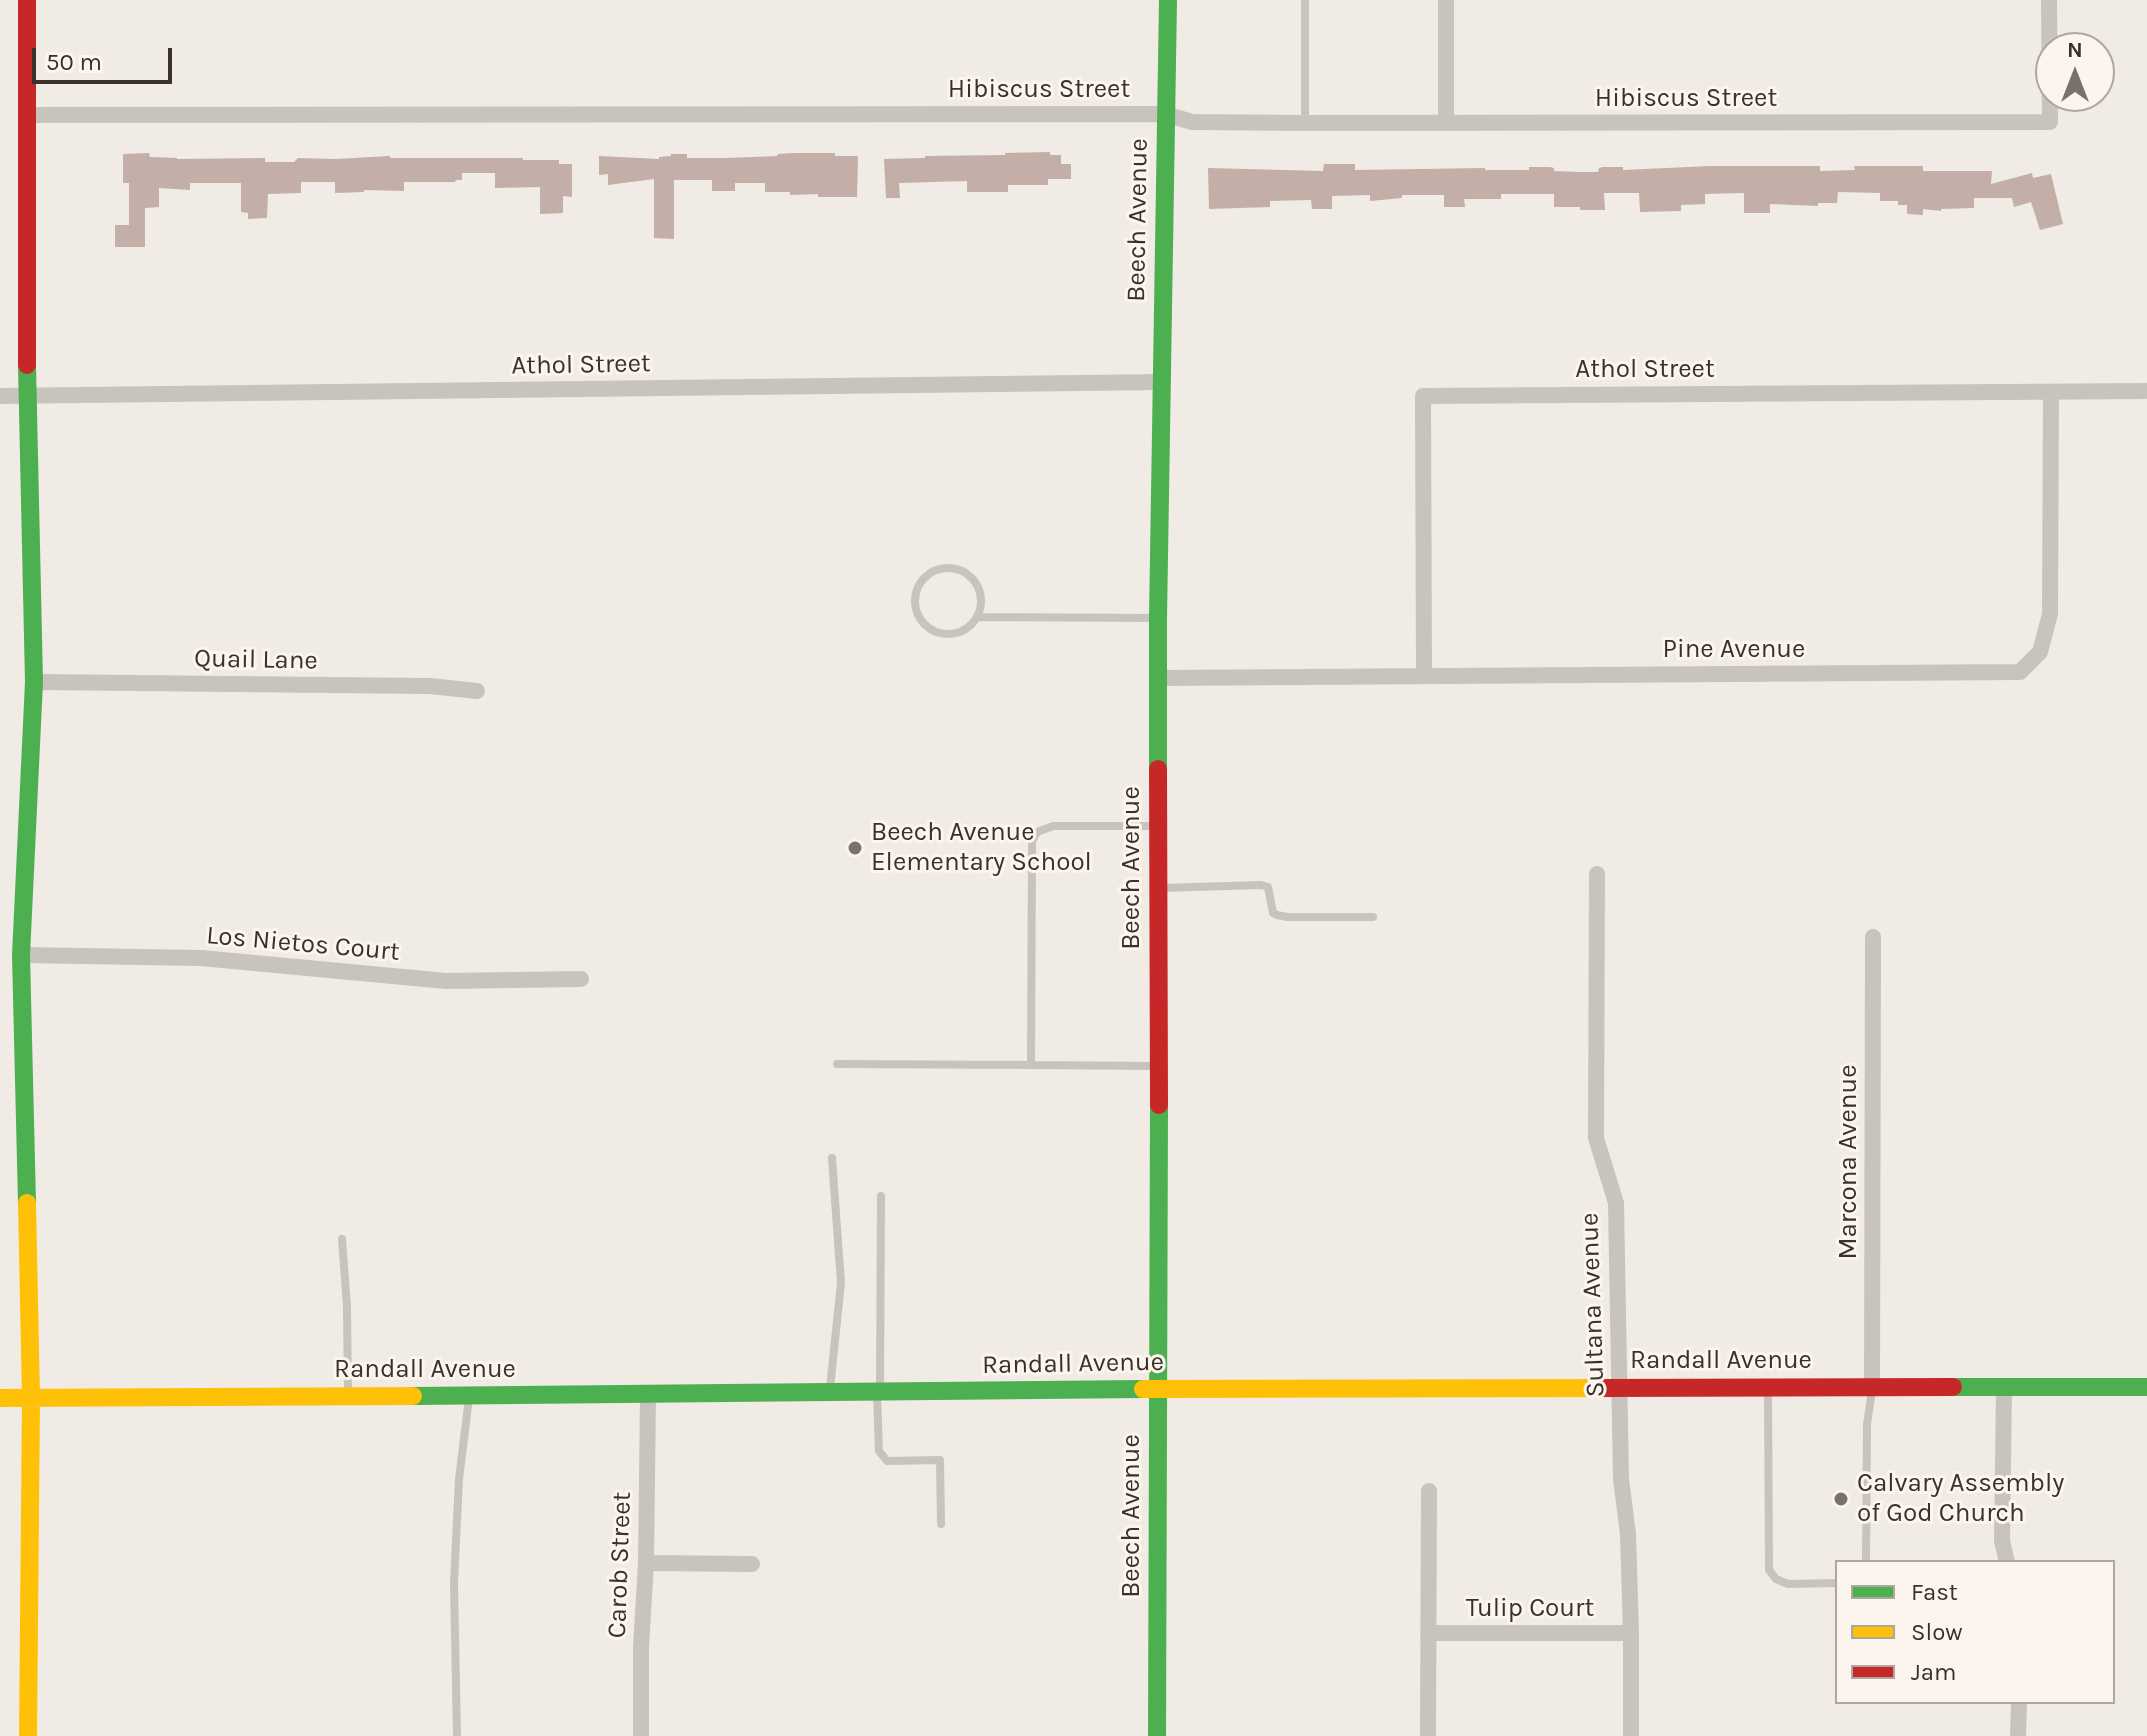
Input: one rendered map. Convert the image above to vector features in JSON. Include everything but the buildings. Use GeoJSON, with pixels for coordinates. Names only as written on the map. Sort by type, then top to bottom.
{"type":"FeatureCollection","features":[{"type":"Feature","properties":{"kind":"street"},"geometry":{"type":"LineString","coordinates":[[27,0],[27,396],[34,682],[21,955],[31,1398],[28,1736]]}},
{"type":"Feature","properties":{"kind":"street","name":"Beech Avenue"},"geometry":{"type":"LineString","coordinates":[[1157,1736],[1158,618],[1168,0]]}},
{"type":"Feature","properties":{"kind":"street"},"geometry":{"type":"LineString","coordinates":[[1446,0],[1446,123]]}},
{"type":"Feature","properties":{"kind":"street","name":"Hibiscus Street"},"geometry":{"type":"LineString","coordinates":[[27,115],[1165,114],[1192,122],[2050,122],[2049,0]]}},
{"type":"Feature","properties":{"kind":"street","name":"Athol Street"},"geometry":{"type":"LineString","coordinates":[[0,396],[1163,382]]}},
{"type":"Feature","properties":{"kind":"street","name":"Athol Street"},"geometry":{"type":"LineString","coordinates":[[1424,676],[1423,396],[2147,391]]}},
{"type":"Feature","properties":{"kind":"street","name":"Pine Avenue"},"geometry":{"type":"LineString","coordinates":[[1158,678],[2020,672],[2040,652],[2050,614],[2051,392]]}},
{"type":"Feature","properties":{"kind":"street","name":"Quail Lane"},"geometry":{"type":"LineString","coordinates":[[34,682],[430,686],[477,691]]}},
{"type":"Feature","properties":{"kind":"street","name":"Sultana Avenue"},"geometry":{"type":"LineString","coordinates":[[1597,874],[1596,1138],[1616,1203],[1621,1479],[1628,1534],[1631,1633],[1631,1736]]}},
{"type":"Feature","properties":{"kind":"street","name":"Marcona Avenue"},"geometry":{"type":"LineString","coordinates":[[1872,1387],[1873,937]]}},
{"type":"Feature","properties":{"kind":"street","name":"Los Nietos Court"},"geometry":{"type":"LineString","coordinates":[[21,955],[201,958],[446,981],[581,979]]}},
{"type":"Feature","properties":{"kind":"street"},"geometry":{"type":"LineString","coordinates":[[2004,1387],[2002,1541],[2007,1560]]}},
{"type":"Feature","properties":{"kind":"street","name":"Randall Avenue"},"geometry":{"type":"LineString","coordinates":[[0,1398],[1158,1389],[2147,1387]]}},
{"type":"Feature","properties":{"kind":"street","name":"Carob Street"},"geometry":{"type":"LineString","coordinates":[[641,1736],[648,1395]]}},
{"type":"Feature","properties":{"kind":"street"},"geometry":{"type":"LineString","coordinates":[[1428,1736],[1429,1491]]}},
{"type":"Feature","properties":{"kind":"street"},"geometry":{"type":"LineString","coordinates":[[646,1563],[752,1564]]}},
{"type":"Feature","properties":{"kind":"street","name":"Tulip Court"},"geometry":{"type":"LineString","coordinates":[[1428,1633],[1631,1633]]}},
{"type":"Feature","properties":{"kind":"street"},"geometry":{"type":"LineString","coordinates":[[2018,1736],[2019,1704]]}},
{"type":"Feature","properties":{"kind":"lane"},"geometry":{"type":"LineString","coordinates":[[1305,0],[1305,123]]}},
{"type":"Feature","properties":{"kind":"lane"},"geometry":{"type":"LineString","coordinates":[[977,617],[981,594],[969,575],[948,567],[937,569],[920,581],[915,591],[916,612],[921,621],[938,633],[960,632],[977,617],[1158,618]]}},
{"type":"Feature","properties":{"kind":"lane"},"geometry":{"type":"LineString","coordinates":[[1031,1065],[1032,841],[1037,832],[1053,826],[1158,826]]}},
{"type":"Feature","properties":{"kind":"lane"},"geometry":{"type":"LineString","coordinates":[[1158,888],[1261,885],[1268,887],[1273,913],[1277,915],[1373,917]]}},
{"type":"Feature","properties":{"kind":"lane"},"geometry":{"type":"LineString","coordinates":[[837,1064],[1159,1066]]}},
{"type":"Feature","properties":{"kind":"lane"},"geometry":{"type":"LineString","coordinates":[[829,1393],[841,1283],[832,1158]]}},
{"type":"Feature","properties":{"kind":"lane"},"geometry":{"type":"LineString","coordinates":[[881,1196],[879,1451],[887,1461],[940,1460],[941,1524]]}},
{"type":"Feature","properties":{"kind":"lane"},"geometry":{"type":"LineString","coordinates":[[342,1239],[348,1396]]}},
{"type":"Feature","properties":{"kind":"lane"},"geometry":{"type":"LineString","coordinates":[[1768,1387],[1769,1570],[1776,1579],[1788,1584],[1835,1583]]}},
{"type":"Feature","properties":{"kind":"lane"},"geometry":{"type":"LineString","coordinates":[[1866,1560],[1867,1424],[1872,1387]]}},
{"type":"Feature","properties":{"kind":"lane"},"geometry":{"type":"LineString","coordinates":[[457,1736],[454,1583],[459,1479],[469,1396]]}},
{"type":"Feature","properties":{"kind":"traffic: fast"},"geometry":{"type":"LineString","coordinates":[[1158,769],[1168,0]]}},
{"type":"Feature","properties":{"kind":"traffic: fast"},"geometry":{"type":"LineString","coordinates":[[27,365],[34,682],[21,955],[27,1203]]}},
{"type":"Feature","properties":{"kind":"traffic: fast"},"geometry":{"type":"LineString","coordinates":[[1157,1736],[1159,1105]]}},
{"type":"Feature","properties":{"kind":"traffic: fast"},"geometry":{"type":"LineString","coordinates":[[1953,1387],[2147,1387]]}},
{"type":"Feature","properties":{"kind":"traffic: fast"},"geometry":{"type":"LineString","coordinates":[[413,1396],[1143,1389]]}},
{"type":"Feature","properties":{"kind":"traffic: slow"},"geometry":{"type":"LineString","coordinates":[[27,1203],[31,1398],[28,1736]]}},
{"type":"Feature","properties":{"kind":"traffic: slow"},"geometry":{"type":"LineString","coordinates":[[1143,1389],[1601,1388]]}},
{"type":"Feature","properties":{"kind":"traffic: slow"},"geometry":{"type":"LineString","coordinates":[[0,1398],[413,1396]]}},
{"type":"Feature","properties":{"kind":"traffic: jam"},"geometry":{"type":"LineString","coordinates":[[27,0],[27,365]]}},
{"type":"Feature","properties":{"kind":"traffic: jam"},"geometry":{"type":"LineString","coordinates":[[1158,769],[1159,1105]]}},
{"type":"Feature","properties":{"kind":"traffic: jam"},"geometry":{"type":"LineString","coordinates":[[1601,1388],[1953,1387]]}},
{"type":"Feature","properties":{"kind":"place","name":"Beech Avenue Elementary School"},"geometry":{"type":"Point","coordinates":[855,848]}},
{"type":"Feature","properties":{"kind":"place","name":"Calvary Assembly of God Church"},"geometry":{"type":"Point","coordinates":[1841,1499]}}]}
